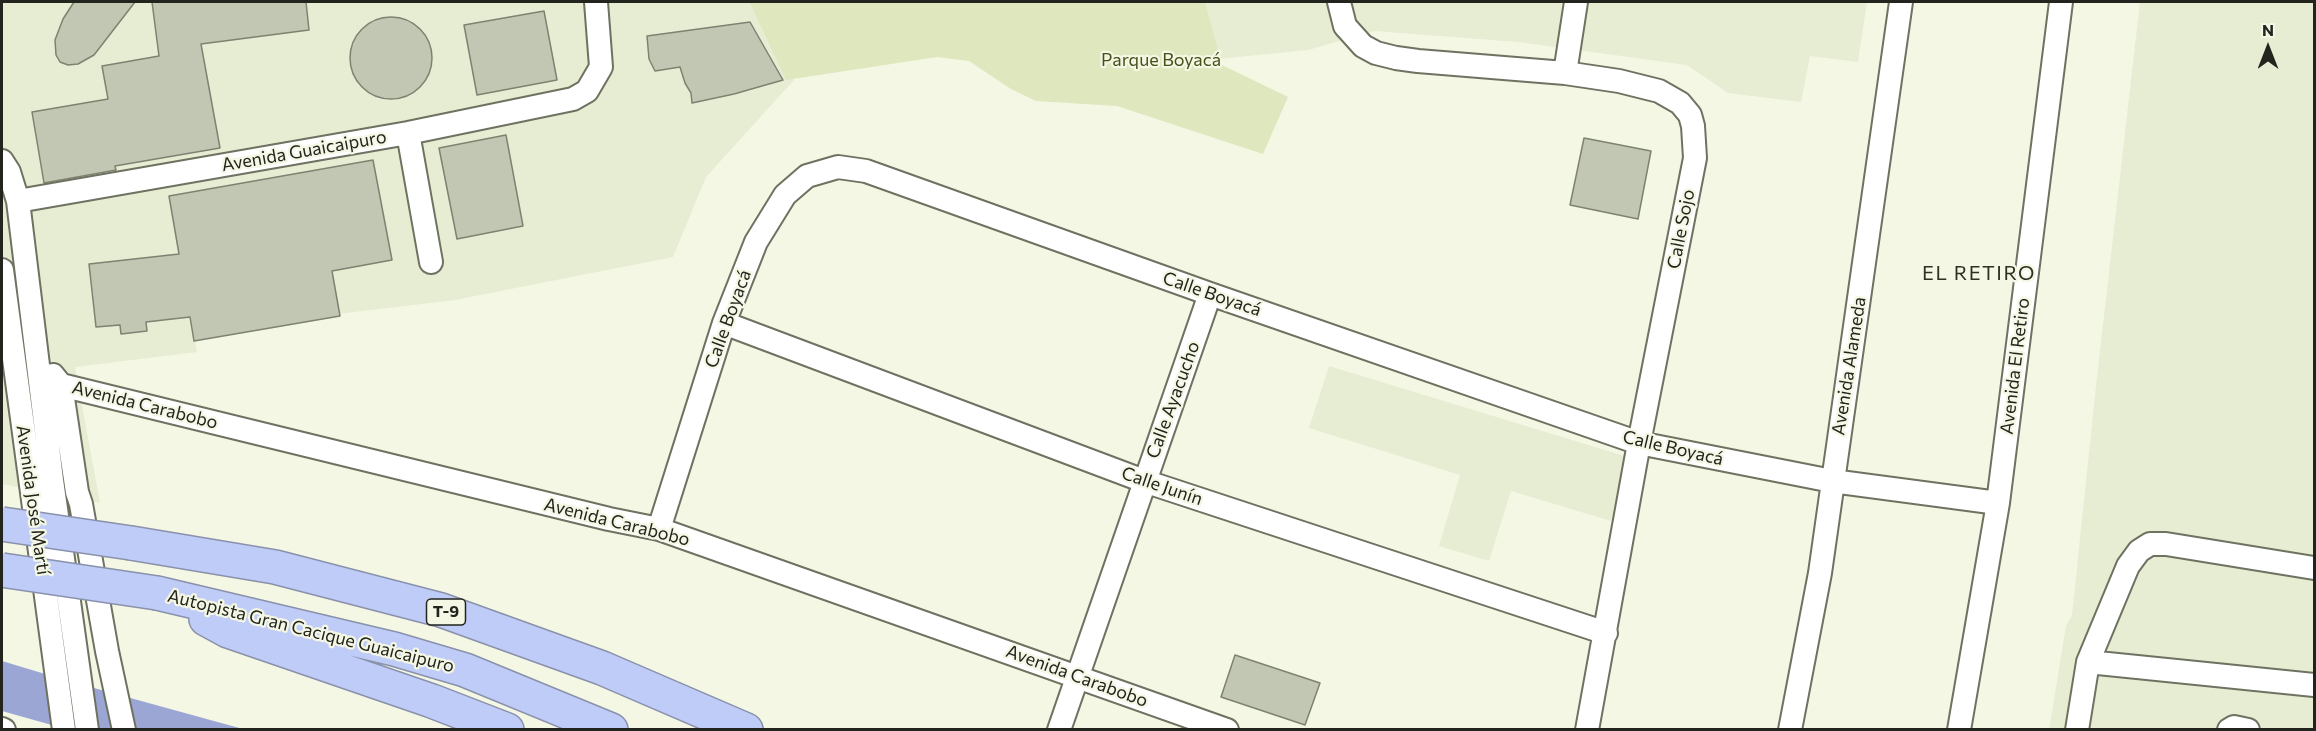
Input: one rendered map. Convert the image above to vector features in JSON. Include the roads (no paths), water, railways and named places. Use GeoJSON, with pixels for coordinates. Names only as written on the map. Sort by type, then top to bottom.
{"type":"FeatureCollection","features":[{"type":"Feature","properties":{"kind":"highway","name":"T-9"},"geometry":{"type":"LineString","coordinates":[[2,524],[275,567],[441,610],[602,668],[746,729]]}},
{"type":"Feature","properties":{"kind":"highway","name":"Autopista Gran Cacique Guaicaipuro"},"geometry":{"type":"LineString","coordinates":[[2,570],[157,593],[414,655],[465,670],[611,729]]}},
{"type":"Feature","properties":{"kind":"highway"},"geometry":{"type":"LineString","coordinates":[[157,593],[228,631],[507,729]]}},
{"type":"Feature","properties":{"kind":"street","name":"Avenida Guaicaipuro"},"geometry":{"type":"LineString","coordinates":[[18,201],[408,133],[573,99],[587,91],[601,68],[596,2]]}},
{"type":"Feature","properties":{"kind":"street","name":"Calle Sojo"},"geometry":{"type":"LineString","coordinates":[[1339,2],[1345,26],[1363,46],[1376,53],[1418,61],[1565,73],[1619,81],[1659,91],[1680,103],[1689,115],[1693,126],[1695,158],[1639,443],[1587,729]]}},
{"type":"Feature","properties":{"kind":"street"},"geometry":{"type":"LineString","coordinates":[[1565,73],[1576,2]]}},
{"type":"Feature","properties":{"kind":"street","name":"Avenida Alameda"},"geometry":{"type":"LineString","coordinates":[[1790,729],[1820,573],[1901,2]]}},
{"type":"Feature","properties":{"kind":"street","name":"Avenida El Retiro"},"geometry":{"type":"LineString","coordinates":[[1959,729],[1998,503],[2061,2]]}},
{"type":"Feature","properties":{"kind":"street"},"geometry":{"type":"LineString","coordinates":[[408,133],[431,262]]}},
{"type":"Feature","properties":{"kind":"street","name":"Avenida José Martí"},"geometry":{"type":"LineString","coordinates":[[2,161],[9,172],[18,201],[75,653],[87,729]]}},
{"type":"Feature","properties":{"kind":"street","name":"Calle Boyacá"},"geometry":{"type":"LineString","coordinates":[[659,529],[724,323],[756,242],[785,195],[807,177],[838,166],[866,171],[1210,294],[1639,443],[1832,481],[1998,503]]}},
{"type":"Feature","properties":{"kind":"street","name":"Avenida José Martí"},"geometry":{"type":"LineString","coordinates":[[2,271],[64,729]]}},
{"type":"Feature","properties":{"kind":"street","name":"Calle Ayacucho"},"geometry":{"type":"LineString","coordinates":[[1059,729],[1210,294]]}},
{"type":"Feature","properties":{"kind":"street","name":"Calle Junín"},"geometry":{"type":"LineString","coordinates":[[724,323],[1144,481],[1606,633]]}},
{"type":"Feature","properties":{"kind":"street","name":"Avenida José Martí"},"geometry":{"type":"LineString","coordinates":[[36,348],[61,385],[77,492],[124,729]]}},
{"type":"Feature","properties":{"kind":"street","name":"Avenida Carabobo"},"geometry":{"type":"LineString","coordinates":[[61,385],[609,519],[659,529],[1227,729]]}},
{"type":"Feature","properties":{"kind":"street"},"geometry":{"type":"LineString","coordinates":[[2077,729],[2088,662],[2128,566],[2139,551],[2150,544],[2166,544],[2314,568]]}},
{"type":"Feature","properties":{"kind":"street"},"geometry":{"type":"LineString","coordinates":[[2088,662],[2314,685]]}},
{"type":"Feature","properties":{"kind":"street"},"geometry":{"type":"LineString","coordinates":[[2229,729],[2234,727],[2248,729]]}},
{"type":"Feature","properties":{"kind":"water"},"geometry":{"type":"Polygon","coordinates":[[[2,661],[243,729],[66,729],[2,711],[2,661]]]}},
{"type":"Feature","properties":{"kind":"district","name":"EL RETIRO"},"geometry":{"type":"Point","coordinates":[1979,273]}},
{"type":"Feature","properties":{"kind":"park label","name":"Parque Boyacá"},"geometry":{"type":"Point","coordinates":[1161,60]}}]}
